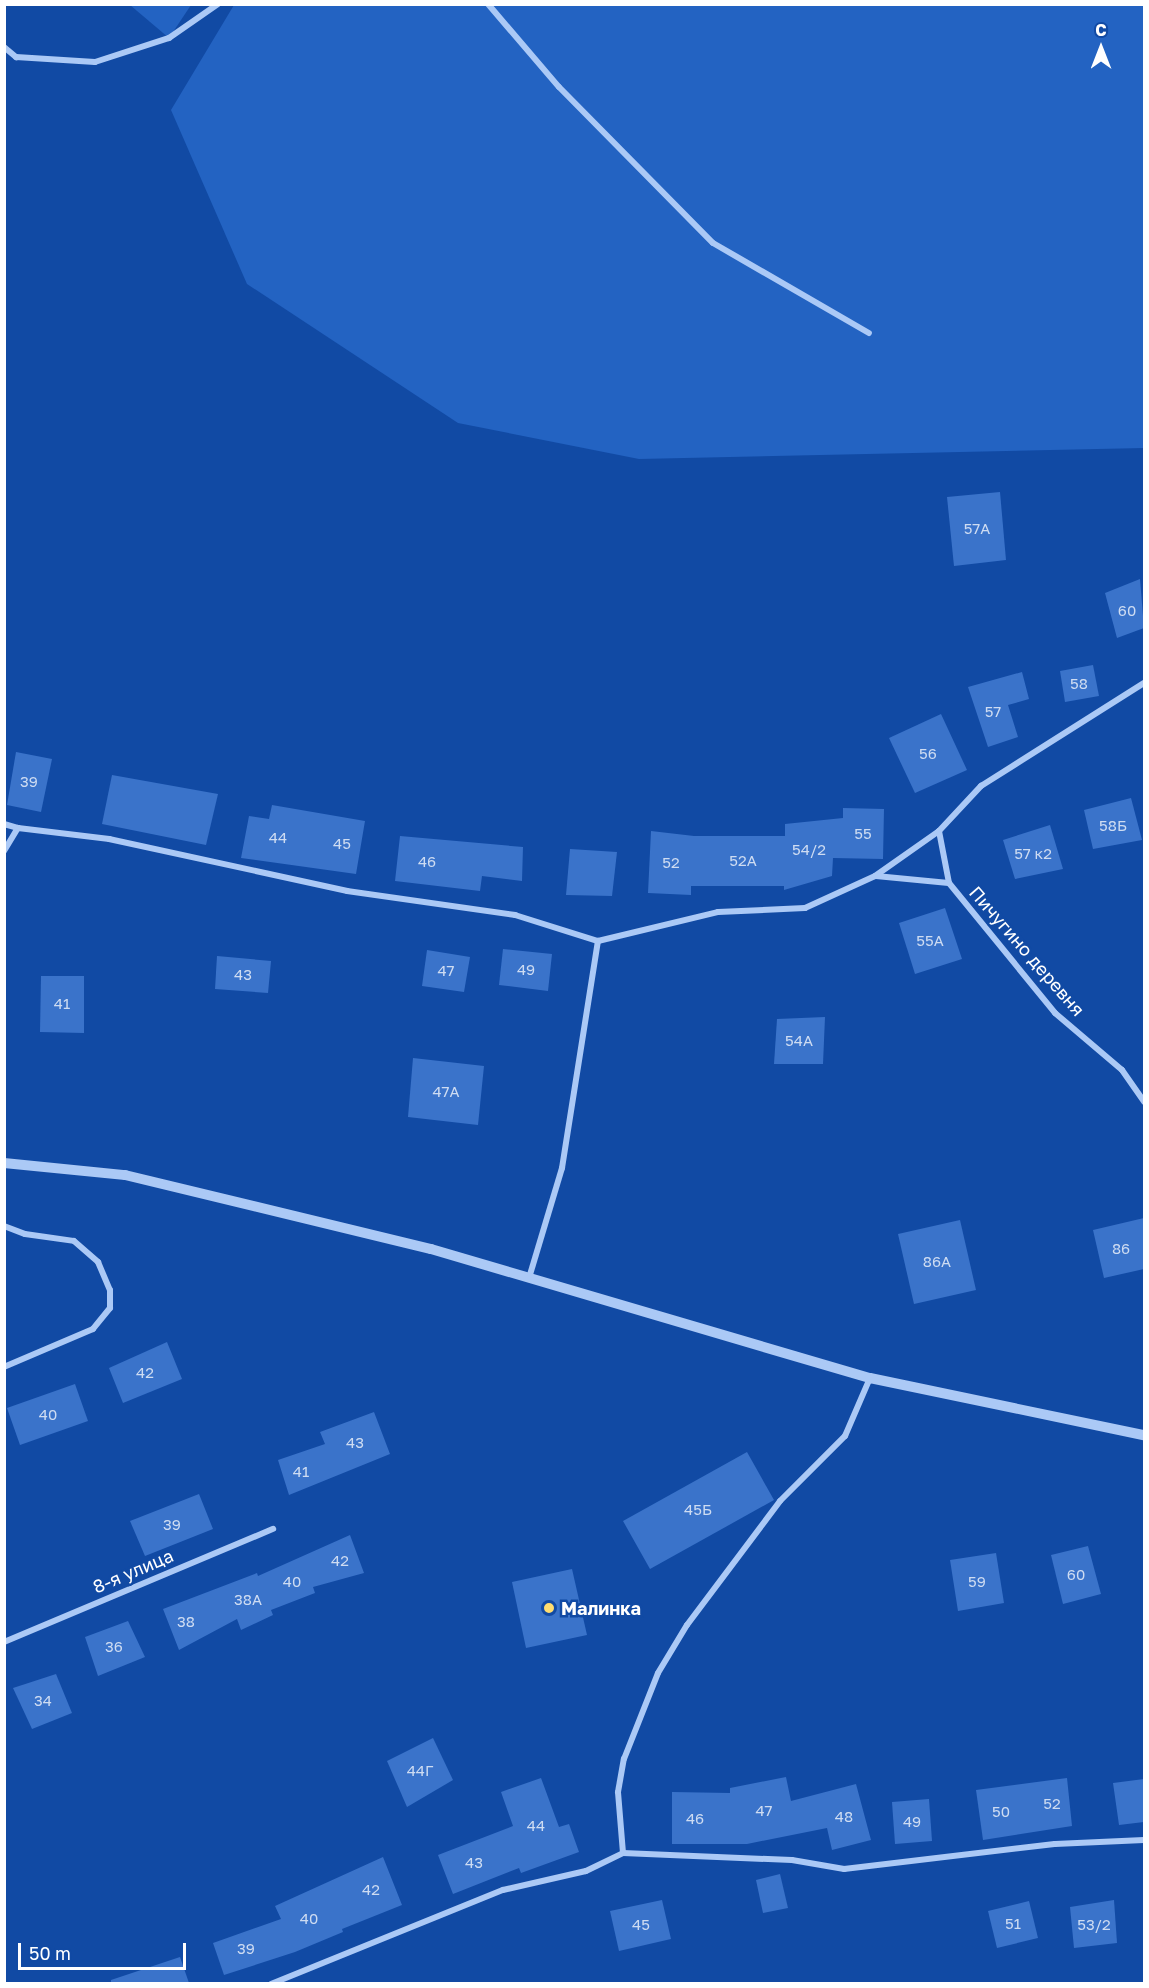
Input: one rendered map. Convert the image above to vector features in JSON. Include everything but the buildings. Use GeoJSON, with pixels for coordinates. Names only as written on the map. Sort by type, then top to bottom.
{"type":"FeatureCollection","features":[{"type":"Feature","properties":{"kind":"street"},"geometry":{"type":"LineString","coordinates":[[4,47],[16,57],[95,62],[169,38],[219,4]]}},
{"type":"Feature","properties":{"kind":"street"},"geometry":{"type":"LineString","coordinates":[[488,4],[559,87],[713,243],[869,333]]}},
{"type":"Feature","properties":{"kind":"street"},"geometry":{"type":"LineString","coordinates":[[4,824],[18,828],[109,839],[346,891],[515,915],[598,940],[718,912],[805,908],[875,876],[939,831],[981,786],[1144,683]]}},
{"type":"Feature","properties":{"kind":"street"},"geometry":{"type":"LineString","coordinates":[[4,851],[18,828]]}},
{"type":"Feature","properties":{"kind":"street","name":"Пичугино деревня"},"geometry":{"type":"LineString","coordinates":[[939,831],[949,883],[1054,1012],[1122,1070],[1144,1102]]}},
{"type":"Feature","properties":{"kind":"street"},"geometry":{"type":"LineString","coordinates":[[875,876],[949,883]]}},
{"type":"Feature","properties":{"kind":"street"},"geometry":{"type":"LineString","coordinates":[[529,1278],[562,1168],[598,940]]}},
{"type":"Feature","properties":{"kind":"street"},"geometry":{"type":"LineString","coordinates":[[4,1163],[125,1175],[431,1249],[870,1378],[1144,1435]]}},
{"type":"Feature","properties":{"kind":"street"},"geometry":{"type":"LineString","coordinates":[[4,1226],[25,1234],[74,1241],[91,1253],[110,1290],[110,1308],[93,1329],[4,1367]]}},
{"type":"Feature","properties":{"kind":"street"},"geometry":{"type":"LineString","coordinates":[[623,1853],[618,1792],[624,1759],[658,1673],[687,1624],[780,1501],[845,1436],[870,1378]]}},
{"type":"Feature","properties":{"kind":"street","name":"8-я улица"},"geometry":{"type":"LineString","coordinates":[[4,1642],[273,1529]]}},
{"type":"Feature","properties":{"kind":"street"},"geometry":{"type":"LineString","coordinates":[[271,1983],[503,1890],[586,1871],[623,1853],[792,1860],[844,1869],[1055,1844],[1144,1840]]}},
{"type":"Feature","properties":{"kind":"shaded area"},"geometry":{"type":"Polygon","coordinates":[[[130,5],[191,5],[169,38],[130,5]]]}},
{"type":"Feature","properties":{"kind":"shaded area"},"geometry":{"type":"Polygon","coordinates":[[[234,5],[1144,5],[1144,448],[639,459],[458,423],[247,284],[171,110],[234,5]]]}},
{"type":"Feature","properties":{"kind":"place","name":"Малинка"},"geometry":{"type":"Point","coordinates":[549,1608]}}]}
